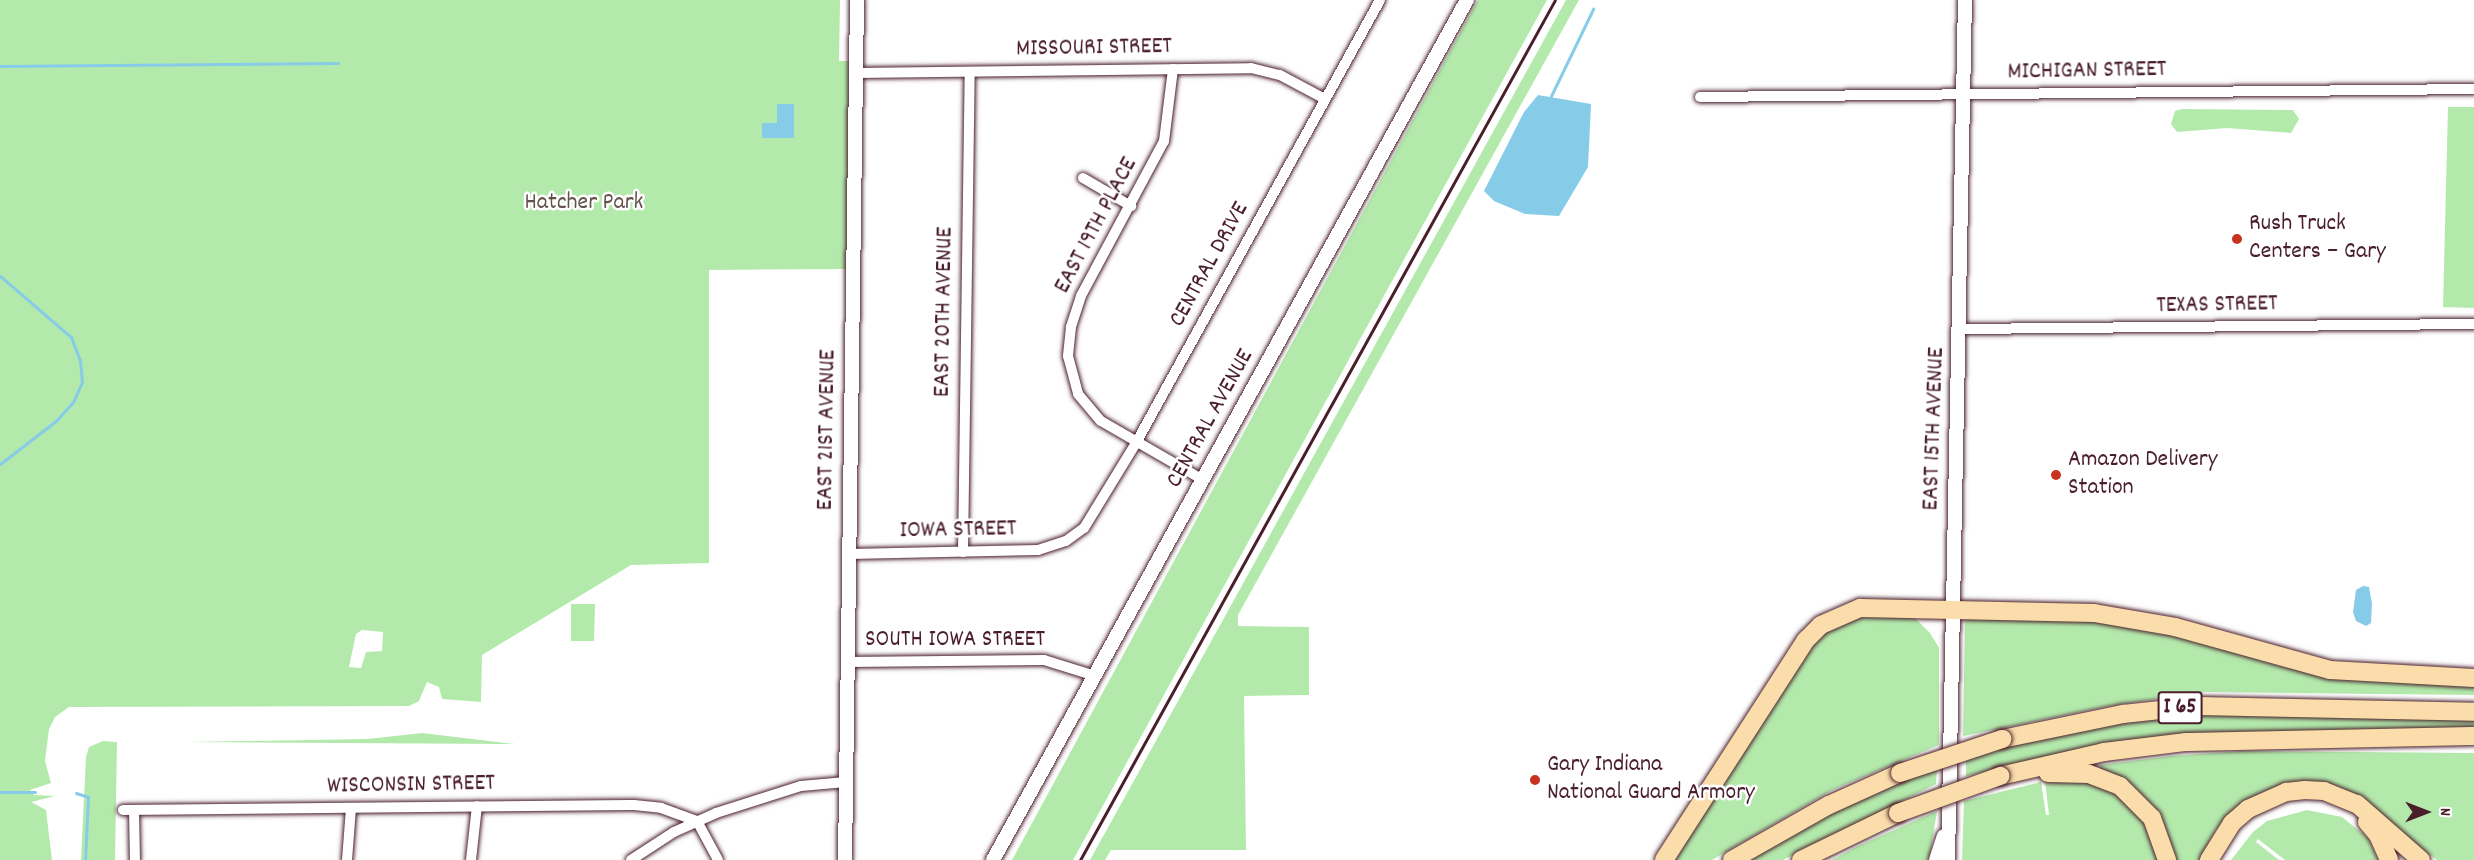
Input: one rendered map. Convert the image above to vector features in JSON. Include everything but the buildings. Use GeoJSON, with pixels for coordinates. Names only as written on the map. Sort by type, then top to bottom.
{"type":"FeatureCollection","features":[{"type":"Feature","properties":{"kind":"highway"},"geometry":{"type":"LineString","coordinates":[[1664,860],[1786,667],[1821,625],[1860,608],[1952,608],[2094,613],[2175,627],[2330,670],[2474,678]]}},
{"type":"Feature","properties":{"kind":"highway"},"geometry":{"type":"LineString","coordinates":[[2361,708],[2413,702],[2474,703]]}},
{"type":"Feature","properties":{"kind":"highway","name":"I 65"},"geometry":{"type":"LineString","coordinates":[[1732,860],[1829,805],[1900,773],[2002,738],[2123,714],[2198,706],[2474,712]]}},
{"type":"Feature","properties":{"kind":"highway"},"geometry":{"type":"LineString","coordinates":[[2445,736],[2474,742]]}},
{"type":"Feature","properties":{"kind":"highway","name":"I 65"},"geometry":{"type":"LineString","coordinates":[[1801,860],[1898,813],[2005,775],[2104,752],[2186,742],[2474,736]]}},
{"type":"Feature","properties":{"kind":"highway"},"geometry":{"type":"LineString","coordinates":[[2005,775],[2072,771],[2105,778],[2120,786],[2152,818],[2167,860]]}},
{"type":"Feature","properties":{"kind":"highway"},"geometry":{"type":"LineString","coordinates":[[2209,860],[2232,823],[2248,809],[2286,792],[2305,790],[2324,791],[2357,804],[2421,860]]}},
{"type":"Feature","properties":{"kind":"highway"},"geometry":{"type":"LineString","coordinates":[[2219,860],[2252,817],[2287,801],[2305,799],[2324,801],[2360,817],[2378,835],[2389,860]]}},
{"type":"Feature","properties":{"kind":"street","name":"EAST 21ST AVENUE"},"geometry":{"type":"LineString","coordinates":[[845,860],[857,0]]}},
{"type":"Feature","properties":{"kind":"street","name":"CENTRAL DRIVE"},"geometry":{"type":"LineString","coordinates":[[1066,541],[1094,516],[1380,0]]}},
{"type":"Feature","properties":{"kind":"street","name":"CENTRAL AVENUE"},"geometry":{"type":"LineString","coordinates":[[993,860],[1467,0]]}},
{"type":"Feature","properties":{"kind":"street","name":"EAST 15TH AVENUE"},"geometry":{"type":"LineString","coordinates":[[1948,860],[1965,0]]}},
{"type":"Feature","properties":{"kind":"street","name":"EAST 19TH PLACE"},"geometry":{"type":"LineString","coordinates":[[1173,69],[1164,141],[1081,296],[1071,327],[1068,356],[1073,382],[1085,405],[1109,428],[1203,480]]}},
{"type":"Feature","properties":{"kind":"street","name":"MISSOURI STREET"},"geometry":{"type":"LineString","coordinates":[[856,73],[1263,69],[1325,99]]}},
{"type":"Feature","properties":{"kind":"street","name":"EAST 20TH AVENUE"},"geometry":{"type":"LineString","coordinates":[[963,552],[970,73]]}},
{"type":"Feature","properties":{"kind":"street","name":"MICHIGAN STREET"},"geometry":{"type":"LineString","coordinates":[[1700,97],[2474,89]]}},
{"type":"Feature","properties":{"kind":"street"},"geometry":{"type":"LineString","coordinates":[[1083,178],[1131,206]]}},
{"type":"Feature","properties":{"kind":"street","name":"TEXAS STREET"},"geometry":{"type":"LineString","coordinates":[[1960,329],[2474,324]]}},
{"type":"Feature","properties":{"kind":"street","name":"IOWA STREET"},"geometry":{"type":"LineString","coordinates":[[849,554],[1038,550],[1066,541]]}},
{"type":"Feature","properties":{"kind":"street","name":"SOUTH IOWA STREET"},"geometry":{"type":"LineString","coordinates":[[847,662],[1044,660],[1095,676]]}},
{"type":"Feature","properties":{"kind":"street"},"geometry":{"type":"LineString","coordinates":[[631,860],[697,821],[801,786],[846,782]]}},
{"type":"Feature","properties":{"kind":"street","name":"WISCONSIN STREET"},"geometry":{"type":"LineString","coordinates":[[135,860],[129,810],[643,805],[697,821]]}},
{"type":"Feature","properties":{"kind":"street"},"geometry":{"type":"LineString","coordinates":[[471,860],[477,806]]}},
{"type":"Feature","properties":{"kind":"street"},"geometry":{"type":"LineString","coordinates":[[347,860],[351,808]]}},
{"type":"Feature","properties":{"kind":"street"},"geometry":{"type":"LineString","coordinates":[[697,821],[718,860]]}},
{"type":"Feature","properties":{"kind":"street"},"geometry":{"type":"LineString","coordinates":[[1936,860],[1948,823]]}},
{"type":"Feature","properties":{"kind":"green space","name":"Hatcher Park"},"geometry":{"type":"Polygon","coordinates":[[[0,0],[840,0],[839,61],[850,61],[847,269],[709,270],[709,563],[631,565],[482,655],[481,702],[442,699],[439,687],[427,682],[419,701],[409,706],[69,707],[55,717],[49,729],[45,761],[51,783],[30,790],[34,795],[55,796],[31,802],[46,810],[52,860],[0,860],[0,0]],[[362,630],[356,634],[349,667],[361,668],[366,652],[382,651],[383,632],[362,630]]]}},
{"type":"Feature","properties":{"kind":"green space"},"geometry":{"type":"Polygon","coordinates":[[[1478,0],[1547,0],[1073,860],[1012,860],[1478,0]]]}},
{"type":"Feature","properties":{"kind":"green space"},"geometry":{"type":"Polygon","coordinates":[[[1566,0],[1579,0],[1238,615],[1238,626],[1309,627],[1309,695],[1244,696],[1246,850],[1111,850],[1105,860],[1090,860],[1566,0]]]}},
{"type":"Feature","properties":{"kind":"green space"},"geometry":{"type":"Polygon","coordinates":[[[2448,107],[2474,107],[2474,308],[2443,307],[2448,107]]]}},
{"type":"Feature","properties":{"kind":"green space"},"geometry":{"type":"Polygon","coordinates":[[[2182,109],[2293,110],[2299,119],[2291,133],[2227,128],[2177,132],[2171,124],[2175,111],[2182,109]]]}},
{"type":"Feature","properties":{"kind":"green space"},"geometry":{"type":"Polygon","coordinates":[[[571,604],[595,604],[594,641],[571,641],[571,604]]]}},
{"type":"Feature","properties":{"kind":"green space"},"geometry":{"type":"Polygon","coordinates":[[[1864,616],[1915,618],[1930,633],[1939,648],[1939,745],[1832,790],[1712,860],[1673,860],[1814,640],[1840,624],[1864,616]]]}},
{"type":"Feature","properties":{"kind":"green space"},"geometry":{"type":"Polygon","coordinates":[[[1968,617],[2068,617],[2474,686],[2474,695],[2205,692],[2109,706],[1963,736],[1965,621],[1968,617]]]}},
{"type":"Feature","properties":{"kind":"green space"},"geometry":{"type":"Polygon","coordinates":[[[2210,713],[2474,720],[2474,730],[2089,748],[1966,776],[1966,756],[2116,723],[2210,713]]]}},
{"type":"Feature","properties":{"kind":"green space"},"geometry":{"type":"Polygon","coordinates":[[[422,733],[515,744],[188,742],[368,739],[422,733]]]}},
{"type":"Feature","properties":{"kind":"green space"},"geometry":{"type":"Polygon","coordinates":[[[103,741],[117,742],[115,860],[81,860],[86,757],[89,747],[103,741]]]}},
{"type":"Feature","properties":{"kind":"green space"},"geometry":{"type":"Polygon","coordinates":[[[2242,751],[2474,753],[2474,860],[2437,860],[2329,784],[2233,813],[2216,829],[2200,860],[2172,860],[2170,843],[2100,769],[2100,765],[2171,756],[2242,751]]]}},
{"type":"Feature","properties":{"kind":"green space"},"geometry":{"type":"Polygon","coordinates":[[[1937,766],[1936,784],[1783,860],[1746,860],[1814,821],[1937,766]]]}},
{"type":"Feature","properties":{"kind":"green space"},"geometry":{"type":"Polygon","coordinates":[[[2079,780],[2106,788],[2127,802],[2143,819],[2159,860],[1962,860],[1964,801],[2041,782],[2046,815],[2049,815],[2045,781],[2079,780]]]}},
{"type":"Feature","properties":{"kind":"green space"},"geometry":{"type":"Polygon","coordinates":[[[2307,810],[2342,817],[2368,838],[2378,860],[2285,860],[2258,839],[2256,842],[2279,860],[2231,860],[2253,832],[2267,821],[2307,810]]]}},
{"type":"Feature","properties":{"kind":"green space"},"geometry":{"type":"Polygon","coordinates":[[[1937,811],[1929,860],[1832,860],[1856,847],[1937,811]]]}},
{"type":"Feature","properties":{"kind":"water"},"geometry":{"type":"Polygon","coordinates":[[[1538,95],[1591,104],[1588,167],[1559,216],[1525,214],[1494,201],[1484,191],[1524,112],[1538,95]]]}},
{"type":"Feature","properties":{"kind":"water"},"geometry":{"type":"Polygon","coordinates":[[[777,104],[794,104],[794,138],[762,138],[762,123],[777,123],[777,104]]]}},
{"type":"Feature","properties":{"kind":"water"},"geometry":{"type":"Polygon","coordinates":[[[2363,586],[2369,587],[2372,604],[2371,623],[2366,626],[2356,621],[2353,612],[2356,590],[2363,586]]]}},
{"type":"Feature","properties":{"kind":"waterway"},"geometry":{"type":"LineString","coordinates":[[1551,96],[1593,9]]}},
{"type":"Feature","properties":{"kind":"waterway"},"geometry":{"type":"LineString","coordinates":[[0,66],[338,63]]}},
{"type":"Feature","properties":{"kind":"waterway"},"geometry":{"type":"LineString","coordinates":[[0,276],[71,337],[80,360],[82,382],[73,402],[57,420],[0,464]]}},
{"type":"Feature","properties":{"kind":"waterway"},"geometry":{"type":"LineString","coordinates":[[0,792],[35,792]]}},
{"type":"Feature","properties":{"kind":"waterway"},"geometry":{"type":"LineString","coordinates":[[76,793],[88,797],[85,860]]}},
{"type":"Feature","properties":{"kind":"railway"},"geometry":{"type":"LineString","coordinates":[[1080,860],[1555,0]]}},
{"type":"Feature","properties":{"kind":"place","name":"Rush Truck Centers – Gary"},"geometry":{"type":"Point","coordinates":[2237,239]}},
{"type":"Feature","properties":{"kind":"place","name":"Amazon Delivery Station"},"geometry":{"type":"Point","coordinates":[2056,475]}},
{"type":"Feature","properties":{"kind":"place","name":"Gary Indiana National Guard Armory"},"geometry":{"type":"Point","coordinates":[1535,780]}}]}
